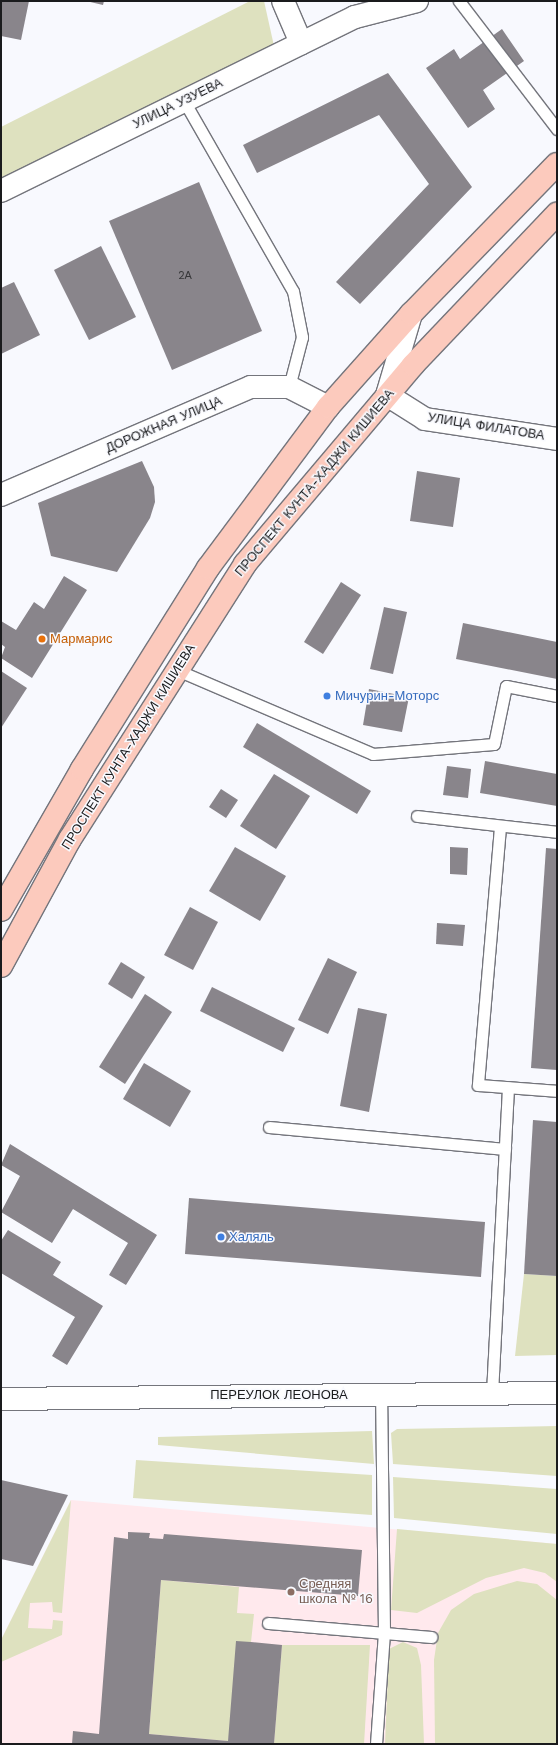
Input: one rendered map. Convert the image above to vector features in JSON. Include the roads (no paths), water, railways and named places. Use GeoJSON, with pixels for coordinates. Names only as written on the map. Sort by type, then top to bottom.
{"type":"FeatureCollection","features":[{"type":"Feature","properties":{"kind":"main road","name":"ПРОСПЕКТ КУНТА-ХАДЖИ КИШИЕВА"},"geometry":{"type":"LineString","coordinates":[[1,910],[82,769],[208,568],[328,407],[411,314],[557,164]]}},
{"type":"Feature","properties":{"kind":"main road","name":"ПРОСПЕКТ КУНТА-ХАДЖИ КИШИЕВА"},"geometry":{"type":"LineString","coordinates":[[1,966],[70,839],[245,564],[387,395],[557,214]]}},
{"type":"Feature","properties":{"kind":"street"},"geometry":{"type":"LineString","coordinates":[[283,1],[301,43]]}},
{"type":"Feature","properties":{"kind":"street","name":"УЛИЦА УЗУЕВА"},"geometry":{"type":"LineString","coordinates":[[355,17],[374,1]]}},
{"type":"Feature","properties":{"kind":"street","name":"УЛИЦА УЗУЕВА"},"geometry":{"type":"LineString","coordinates":[[1,191],[355,17],[417,1]]}},
{"type":"Feature","properties":{"kind":"street"},"geometry":{"type":"LineString","coordinates":[[387,395],[411,314]]}},
{"type":"Feature","properties":{"kind":"street","name":"ДОРОЖНАЯ УЛИЦА"},"geometry":{"type":"LineString","coordinates":[[1,495],[251,387],[289,387],[328,407]]}},
{"type":"Feature","properties":{"kind":"street","name":"УЛИЦА ФИЛАТОВА"},"geometry":{"type":"LineString","coordinates":[[387,395],[425,418],[557,439]]}},
{"type":"Feature","properties":{"kind":"street","name":"ПЕРЕУЛОК ЛЕОНОВА"},"geometry":{"type":"LineString","coordinates":[[1,1399],[557,1393]]}},
{"type":"Feature","properties":{"kind":"lane"},"geometry":{"type":"LineString","coordinates":[[459,1],[557,129]]}},
{"type":"Feature","properties":{"kind":"lane"},"geometry":{"type":"LineString","coordinates":[[184,101],[293,291],[302,337],[289,387]]}},
{"type":"Feature","properties":{"kind":"lane"},"geometry":{"type":"LineString","coordinates":[[177,670],[373,754],[494,744],[506,686],[557,696]]}},
{"type":"Feature","properties":{"kind":"lane"},"geometry":{"type":"LineString","coordinates":[[417,816],[500,827],[557,832]]}},
{"type":"Feature","properties":{"kind":"lane"},"geometry":{"type":"LineString","coordinates":[[500,827],[478,1085],[557,1091]]}},
{"type":"Feature","properties":{"kind":"lane"},"geometry":{"type":"LineString","coordinates":[[492,1393],[508,1087]]}},
{"type":"Feature","properties":{"kind":"lane"},"geometry":{"type":"LineString","coordinates":[[269,1126],[505,1149]]}},
{"type":"Feature","properties":{"kind":"lane"},"geometry":{"type":"LineString","coordinates":[[376,1744],[384,1632],[381,1394]]}},
{"type":"Feature","properties":{"kind":"lane"},"geometry":{"type":"LineString","coordinates":[[268,1623],[431,1637]]}},
{"type":"Feature","properties":{"kind":"place","name":"Мармарис"},"geometry":{"type":"Point","coordinates":[42,639]}},
{"type":"Feature","properties":{"kind":"place","name":"Мичурин-Моторс"},"geometry":{"type":"Point","coordinates":[327,696]}},
{"type":"Feature","properties":{"kind":"place","name":"Халяль"},"geometry":{"type":"Point","coordinates":[221,1237]}},
{"type":"Feature","properties":{"kind":"place","name":"Средняя школа № 16"},"geometry":{"type":"Point","coordinates":[291,1592]}}]}
